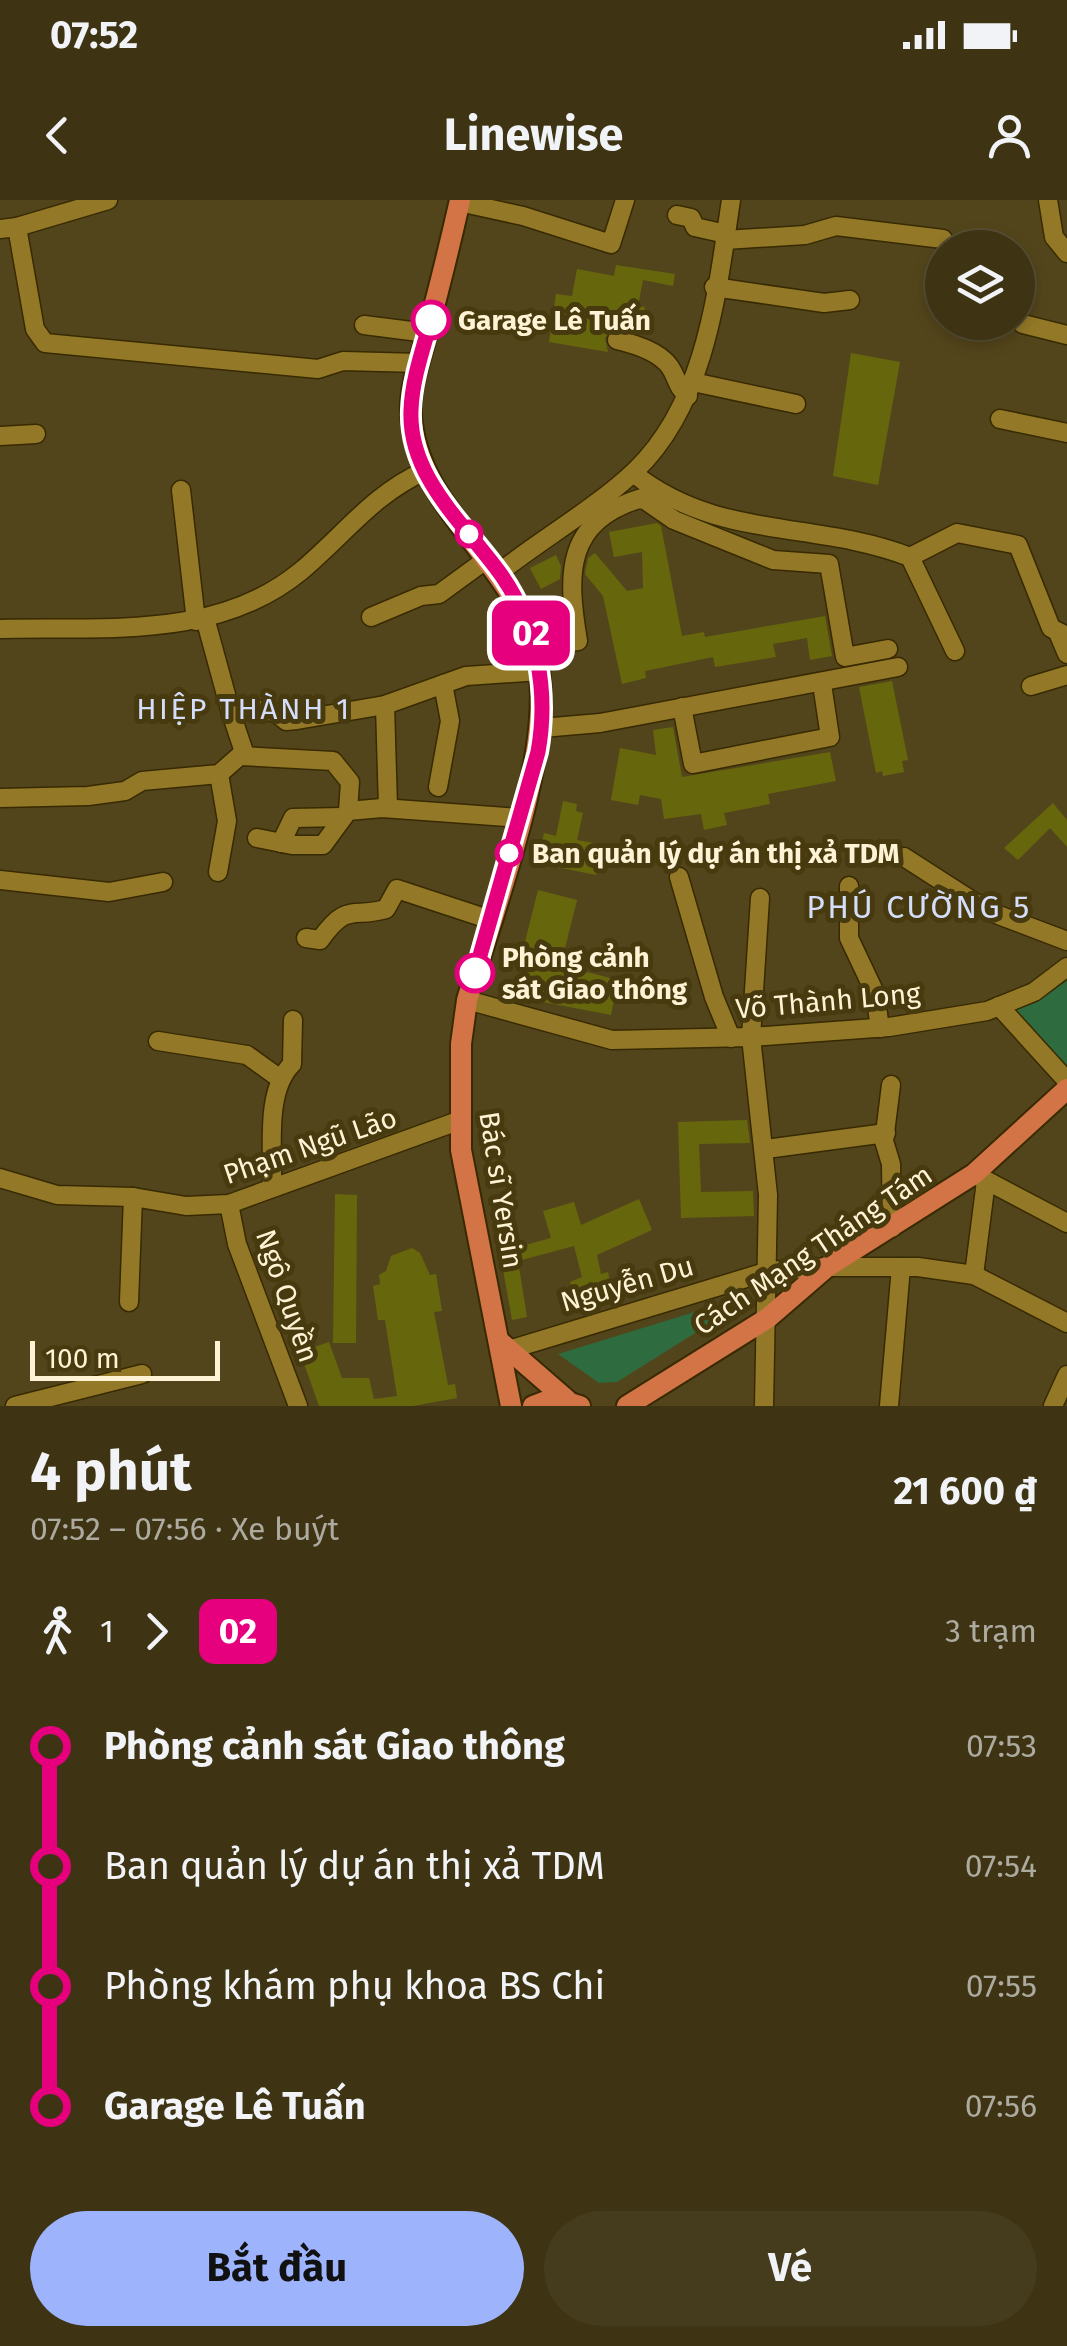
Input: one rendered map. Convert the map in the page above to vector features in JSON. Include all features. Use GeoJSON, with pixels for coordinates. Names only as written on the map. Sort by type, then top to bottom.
{"type":"FeatureCollection","features":[{"type":"Feature","properties":{"kind":"main road","name":"Bác sĩ Yersin"},"geometry":{"type":"LineString","coordinates":[[460,201],[410,411],[424,470],[519,604],[540,672],[542,728],[467,1000],[458,1121],[512,1406]]}},
{"type":"Feature","properties":{"kind":"main road","name":"Cách Mạng Tháng Tám"},"geometry":{"type":"LineString","coordinates":[[627,1406],[768,1318],[827,1267],[980,1177],[1067,1089]]}},
{"type":"Feature","properties":{"kind":"main road"},"geometry":{"type":"LineString","coordinates":[[503,1348],[573,1403]]}},
{"type":"Feature","properties":{"kind":"main road"},"geometry":{"type":"LineString","coordinates":[[533,1406],[554,1398],[573,1403]]}},
{"type":"Feature","properties":{"kind":"street"},"geometry":{"type":"LineString","coordinates":[[108,200],[8,228],[35,328],[45,343],[318,369],[343,360],[419,363]]}},
{"type":"Feature","properties":{"kind":"street"},"geometry":{"type":"LineString","coordinates":[[460,201],[611,244],[625,200]]}},
{"type":"Feature","properties":{"kind":"street"},"geometry":{"type":"LineString","coordinates":[[371,617],[422,596],[439,594],[493,566],[633,473],[682,412],[714,287],[731,200]]}},
{"type":"Feature","properties":{"kind":"street"},"geometry":{"type":"LineString","coordinates":[[1048,200],[1054,237],[1067,253]]}},
{"type":"Feature","properties":{"kind":"street"},"geometry":{"type":"LineString","coordinates":[[677,215],[691,218],[695,227],[725,237],[805,235],[836,226],[925,237]]}},
{"type":"Feature","properties":{"kind":"street"},"geometry":{"type":"LineString","coordinates":[[714,287],[824,303],[850,300]]}},
{"type":"Feature","properties":{"kind":"street"},"geometry":{"type":"LineString","coordinates":[[364,324],[427,333]]}},
{"type":"Feature","properties":{"kind":"street"},"geometry":{"type":"LineString","coordinates":[[1035,327],[1067,335]]}},
{"type":"Feature","properties":{"kind":"street"},"geometry":{"type":"LineString","coordinates":[[617,340],[640,346],[670,366],[676,386],[796,404]]}},
{"type":"Feature","properties":{"kind":"street"},"geometry":{"type":"LineString","coordinates":[[1000,419],[1067,433]]}},
{"type":"Feature","properties":{"kind":"street"},"geometry":{"type":"LineString","coordinates":[[0,436],[36,434]]}},
{"type":"Feature","properties":{"kind":"street"},"geometry":{"type":"LineString","coordinates":[[0,629],[113,628],[200,620],[240,610],[299,573],[378,495],[424,470]]}},
{"type":"Feature","properties":{"kind":"street"},"geometry":{"type":"LineString","coordinates":[[633,473],[683,507],[710,516],[910,556],[957,534],[1018,544],[1051,628],[1063,636],[1067,654]]}},
{"type":"Feature","properties":{"kind":"street"},"geometry":{"type":"LineString","coordinates":[[181,490],[200,620],[242,743],[241,756]]}},
{"type":"Feature","properties":{"kind":"street"},"geometry":{"type":"LineString","coordinates":[[535,647],[578,641],[568,586],[576,552],[598,521],[618,504],[642,498],[674,520],[773,560],[829,564],[846,657],[888,649]]}},
{"type":"Feature","properties":{"kind":"street"},"geometry":{"type":"LineString","coordinates":[[910,556],[955,651]]}},
{"type":"Feature","properties":{"kind":"street"},"geometry":{"type":"LineString","coordinates":[[542,728],[600,723],[898,667]]}},
{"type":"Feature","properties":{"kind":"street"},"geometry":{"type":"LineString","coordinates":[[231,713],[264,709],[276,711],[286,721],[296,720],[385,705],[466,676],[540,672]]}},
{"type":"Feature","properties":{"kind":"street"},"geometry":{"type":"LineString","coordinates":[[1031,686],[1067,675]]}},
{"type":"Feature","properties":{"kind":"street"},"geometry":{"type":"LineString","coordinates":[[438,787],[450,720],[443,684]]}},
{"type":"Feature","properties":{"kind":"street"},"geometry":{"type":"LineString","coordinates":[[682,707],[692,764],[830,737],[822,684]]}},
{"type":"Feature","properties":{"kind":"street"},"geometry":{"type":"LineString","coordinates":[[385,705],[388,808]]}},
{"type":"Feature","properties":{"kind":"street"},"geometry":{"type":"LineString","coordinates":[[0,798],[125,792],[142,781],[219,774],[241,756],[333,761],[350,782],[345,814],[323,844],[257,838]]}},
{"type":"Feature","properties":{"kind":"street"},"geometry":{"type":"LineString","coordinates":[[218,872],[227,821],[219,774]]}},
{"type":"Feature","properties":{"kind":"street"},"geometry":{"type":"LineString","coordinates":[[281,843],[293,818],[388,808],[520,818]]}},
{"type":"Feature","properties":{"kind":"street"},"geometry":{"type":"LineString","coordinates":[[904,857],[988,911],[1067,941]]}},
{"type":"Feature","properties":{"kind":"street"},"geometry":{"type":"LineString","coordinates":[[679,878],[714,997],[731,1038]]}},
{"type":"Feature","properties":{"kind":"street"},"geometry":{"type":"LineString","coordinates":[[0,880],[109,892],[163,882]]}},
{"type":"Feature","properties":{"kind":"street"},"geometry":{"type":"LineString","coordinates":[[849,886],[848,938],[874,993],[880,1028]]}},
{"type":"Feature","properties":{"kind":"street"},"geometry":{"type":"LineString","coordinates":[[306,938],[320,940],[331,926],[354,911],[386,910],[397,889],[491,920]]}},
{"type":"Feature","properties":{"kind":"street"},"geometry":{"type":"LineString","coordinates":[[760,898],[751,1038],[766,1149],[769,1271],[764,1406]]}},
{"type":"Feature","properties":{"kind":"street","name":"Võ Thành Long"},"geometry":{"type":"LineString","coordinates":[[467,1000],[612,1040],[751,1038],[880,1028],[999,1006],[1034,992],[1067,967]]}},
{"type":"Feature","properties":{"kind":"street"},"geometry":{"type":"LineString","coordinates":[[999,1006],[1067,1081]]}},
{"type":"Feature","properties":{"kind":"street"},"geometry":{"type":"LineString","coordinates":[[272,1185],[279,1078],[292,1064],[292,1020]]}},
{"type":"Feature","properties":{"kind":"street"},"geometry":{"type":"LineString","coordinates":[[158,1041],[247,1056],[279,1078]]}},
{"type":"Feature","properties":{"kind":"street"},"geometry":{"type":"LineString","coordinates":[[891,1085],[886,1133],[892,1228]]}},
{"type":"Feature","properties":{"kind":"street","name":"Phạm Ngũ Lão"},"geometry":{"type":"LineString","coordinates":[[0,1178],[58,1194],[133,1197],[186,1206],[230,1204],[272,1185],[283,1188],[296,1176],[413,1140],[458,1121]]}},
{"type":"Feature","properties":{"kind":"street"},"geometry":{"type":"LineString","coordinates":[[766,1149],[886,1133]]}},
{"type":"Feature","properties":{"kind":"street"},"geometry":{"type":"LineString","coordinates":[[1067,1222],[980,1177],[974,1275],[1067,1323]]}},
{"type":"Feature","properties":{"kind":"street"},"geometry":{"type":"LineString","coordinates":[[129,1302],[133,1197]]}},
{"type":"Feature","properties":{"kind":"street","name":"Ngô Quyền"},"geometry":{"type":"LineString","coordinates":[[230,1204],[237,1244],[298,1406]]}},
{"type":"Feature","properties":{"kind":"street"},"geometry":{"type":"LineString","coordinates":[[889,1406],[901,1267]]}},
{"type":"Feature","properties":{"kind":"street","name":"Nguyễn Du"},"geometry":{"type":"LineString","coordinates":[[503,1348],[769,1271],[901,1267],[974,1275]]}},
{"type":"Feature","properties":{"kind":"street"},"geometry":{"type":"LineString","coordinates":[[15,1406],[142,1374]]}},
{"type":"Feature","properties":{"kind":"street"},"geometry":{"type":"LineString","coordinates":[[1053,1406],[1067,1375]]}},
{"type":"Feature","properties":{"kind":"green space"},"geometry":{"type":"Polygon","coordinates":[[[1067,981],[1067,1064],[1060,1072],[1007,1014],[1067,981]]]}},
{"type":"Feature","properties":{"kind":"green space"},"geometry":{"type":"Polygon","coordinates":[[[750,1295],[751,1298],[617,1382],[599,1383],[558,1354],[750,1295]]]}},
{"type":"Feature","properties":{"kind":"building"},"geometry":{"type":"Polygon","coordinates":[[[616,265],[675,274],[673,286],[643,280],[638,306],[645,307],[641,334],[613,328],[605,338],[608,352],[549,342],[556,294],[572,296],[577,269],[614,276],[616,265]]]}},
{"type":"Feature","properties":{"kind":"building"},"geometry":{"type":"Polygon","coordinates":[[[851,353],[900,362],[878,485],[833,476],[851,353]]]}},
{"type":"Feature","properties":{"kind":"building"},"geometry":{"type":"Polygon","coordinates":[[[657,523],[661,526],[682,636],[704,632],[705,637],[825,616],[832,656],[810,660],[807,638],[773,644],[776,657],[715,667],[713,657],[645,671],[646,678],[622,684],[603,596],[585,574],[588,558],[595,553],[627,591],[643,588],[642,552],[614,557],[609,532],[657,523]]]}},
{"type":"Feature","properties":{"kind":"building"},"geometry":{"type":"Polygon","coordinates":[[[556,555],[561,566],[560,579],[541,589],[530,568],[556,555]]]}},
{"type":"Feature","properties":{"kind":"building"},"geometry":{"type":"Polygon","coordinates":[[[892,681],[908,760],[902,761],[904,772],[883,776],[882,771],[876,773],[859,687],[892,681]]]}},
{"type":"Feature","properties":{"kind":"building"},"geometry":{"type":"Polygon","coordinates":[[[673,727],[682,777],[830,752],[836,781],[768,794],[770,804],[724,813],[727,825],[704,830],[701,814],[664,819],[661,799],[640,795],[638,805],[611,800],[620,748],[656,755],[653,730],[673,727]]]}},
{"type":"Feature","properties":{"kind":"building"},"geometry":{"type":"Polygon","coordinates":[[[563,801],[577,804],[576,811],[583,813],[577,840],[621,848],[617,866],[599,862],[596,875],[537,863],[544,833],[556,836],[563,801]]]}},
{"type":"Feature","properties":{"kind":"building"},"geometry":{"type":"Polygon","coordinates":[[[1053,803],[1067,820],[1067,847],[1050,828],[1018,860],[1004,848],[1053,803]]]}},
{"type":"Feature","properties":{"kind":"building"},"geometry":{"type":"Polygon","coordinates":[[[538,890],[577,900],[564,952],[571,968],[614,979],[617,985],[611,1015],[538,1001],[519,966],[538,890]]]}},
{"type":"Feature","properties":{"kind":"building"},"geometry":{"type":"Polygon","coordinates":[[[747,1120],[750,1143],[699,1144],[701,1192],[753,1191],[754,1216],[681,1218],[678,1122],[747,1120]]]}},
{"type":"Feature","properties":{"kind":"building"},"geometry":{"type":"Polygon","coordinates":[[[335,1194],[357,1195],[356,1343],[333,1343],[335,1194]]]}},
{"type":"Feature","properties":{"kind":"building"},"geometry":{"type":"Polygon","coordinates":[[[639,1199],[652,1230],[597,1255],[601,1274],[608,1272],[613,1295],[576,1304],[570,1282],[582,1277],[574,1246],[518,1261],[527,1317],[512,1320],[500,1252],[551,1238],[543,1211],[574,1202],[581,1225],[639,1199]]]}},
{"type":"Feature","properties":{"kind":"building"},"geometry":{"type":"Polygon","coordinates":[[[412,1248],[420,1253],[430,1275],[436,1274],[442,1311],[434,1312],[448,1385],[455,1384],[457,1398],[413,1406],[319,1406],[300,1352],[329,1342],[342,1378],[369,1378],[374,1399],[397,1396],[385,1320],[378,1320],[373,1286],[380,1284],[379,1275],[386,1271],[391,1256],[412,1248]]]}},
{"type":"Feature","properties":{"kind":"bus line","name":"02"},"geometry":{"type":"LineString","coordinates":[[431,320],[410,411],[416,451],[434,489],[500,572],[519,604],[532,635],[540,672],[542,728],[538,752],[475,973]]}},
{"type":"Feature","properties":{"kind":"place","name":"Garage Lê Tuấn"},"geometry":{"type":"Point","coordinates":[431,320]}},
{"type":"Feature","properties":{"kind":"place","name":"Ban quản lý dự án thị xả TDM"},"geometry":{"type":"Point","coordinates":[509,853]}},
{"type":"Feature","properties":{"kind":"place","name":"Phòng cảnh sát Giao thông"},"geometry":{"type":"Point","coordinates":[475,973]}},
{"type":"Feature","properties":{"kind":"district","name":"HIỆP THÀNH 1"},"geometry":{"type":"Point","coordinates":[244,709]}},
{"type":"Feature","properties":{"kind":"district","name":"PHÚ CƯỜNG 5"},"geometry":{"type":"Point","coordinates":[919,907]}}]}
